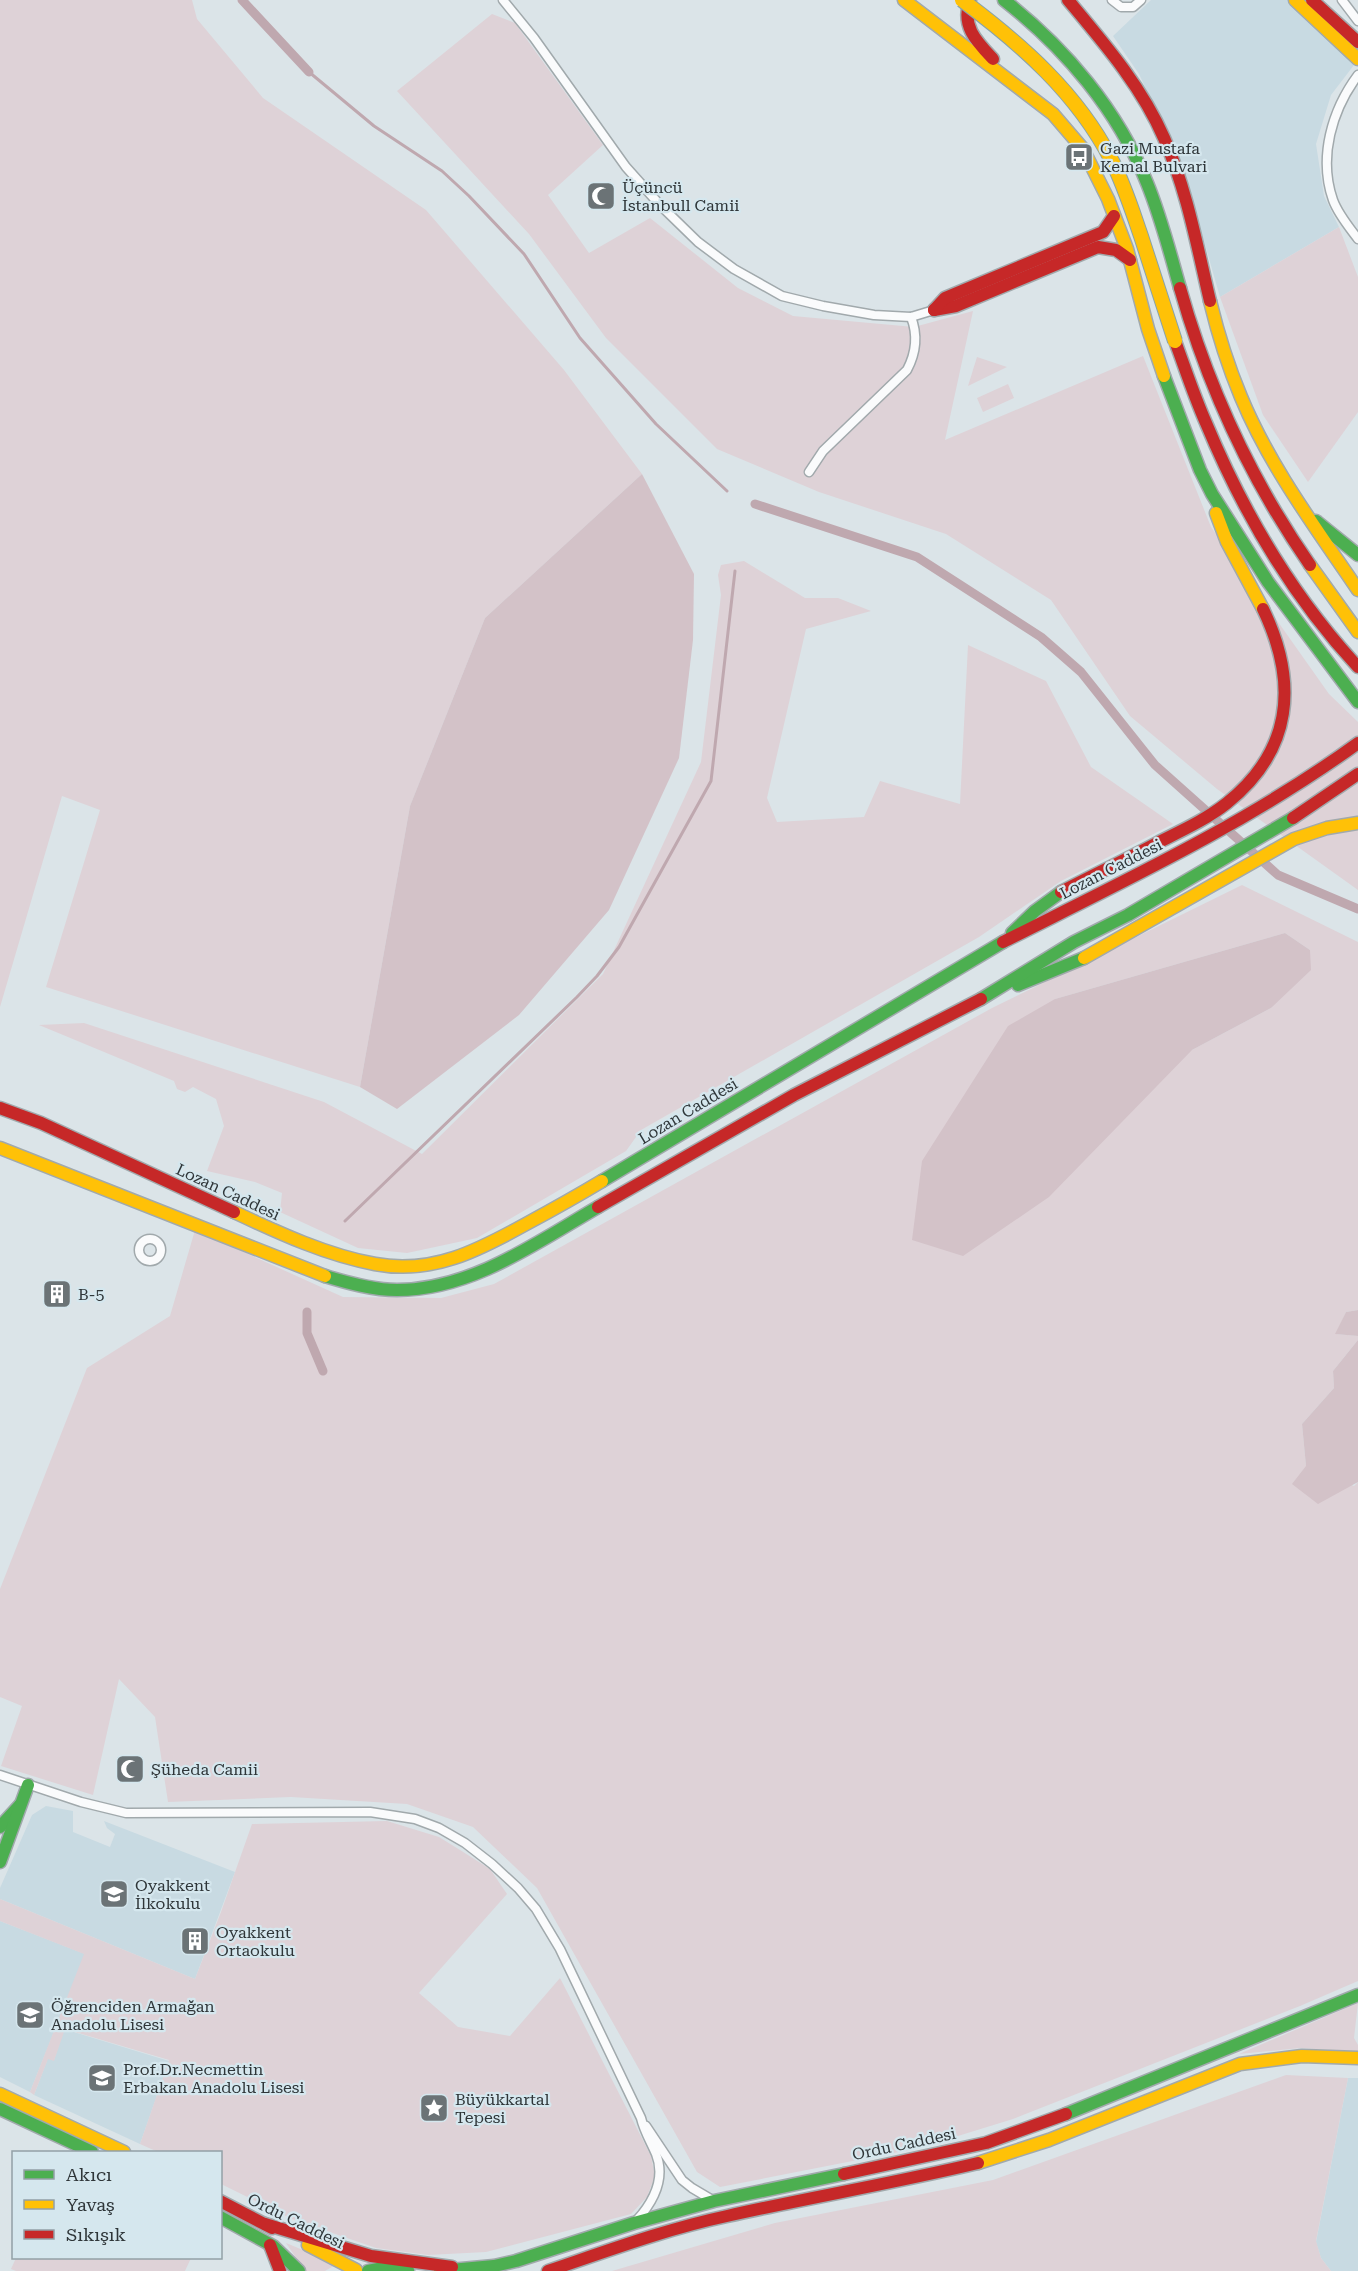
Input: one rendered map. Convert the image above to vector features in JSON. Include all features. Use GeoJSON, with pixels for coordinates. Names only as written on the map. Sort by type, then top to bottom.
{"type":"FeatureCollection","features":[{"type":"Feature","properties":{"kind":"main road"},"geometry":{"type":"LineString","coordinates":[[904,0],[945,33],[1015,82],[1053,114],[1083,149],[1114,216],[1130,260],[1148,329],[1200,470],[1212,494],[1268,582],[1358,702]]}},
{"type":"Feature","properties":{"kind":"main road"},"geometry":{"type":"LineString","coordinates":[[962,0],[1027,50],[1063,86],[1106,148],[1125,188],[1175,341],[1211,434],[1251,515],[1291,582],[1335,644],[1358,667]]}},
{"type":"Feature","properties":{"kind":"main road"},"geometry":{"type":"LineString","coordinates":[[970,0],[966,9],[971,36],[1015,82]]}},
{"type":"Feature","properties":{"kind":"main road"},"geometry":{"type":"LineString","coordinates":[[1004,0],[1021,12],[1074,66],[1113,118],[1132,149],[1147,182],[1166,239],[1192,331],[1230,424],[1273,509],[1358,632]]}},
{"type":"Feature","properties":{"kind":"main road"},"geometry":{"type":"LineString","coordinates":[[1068,0],[1131,80],[1163,137],[1188,210],[1230,371],[1253,422],[1309,515],[1358,590]]}},
{"type":"Feature","properties":{"kind":"main road"},"geometry":{"type":"LineString","coordinates":[[1305,2],[1358,42]]}},
{"type":"Feature","properties":{"kind":"main road"},"geometry":{"type":"LineString","coordinates":[[1305,2],[1358,59]]}},
{"type":"Feature","properties":{"kind":"main road"},"geometry":{"type":"LineString","coordinates":[[934,310],[945,298],[1102,232],[1114,216]]}},
{"type":"Feature","properties":{"kind":"main road"},"geometry":{"type":"LineString","coordinates":[[934,310],[956,306],[1098,247],[1109,247],[1123,252],[1130,260]]}},
{"type":"Feature","properties":{"kind":"main road"},"geometry":{"type":"LineString","coordinates":[[1002,942],[1035,911],[1061,892],[1217,812],[1238,796],[1268,757],[1280,729],[1285,704],[1284,667],[1277,642],[1217,517],[1212,494]]}},
{"type":"Feature","properties":{"kind":"main road"},"geometry":{"type":"LineString","coordinates":[[1309,515],[1358,555]]}},
{"type":"Feature","properties":{"kind":"main road","name":"Lozan Caddesi"},"geometry":{"type":"LineString","coordinates":[[0,1108],[41,1123],[283,1235],[348,1258],[377,1265],[411,1266],[443,1262],[477,1251],[570,1200],[1002,942],[1237,822],[1328,766],[1358,743]]}},
{"type":"Feature","properties":{"kind":"main road"},"geometry":{"type":"LineString","coordinates":[[0,1148],[67,1172],[320,1275],[382,1289],[426,1287],[471,1276],[499,1264],[794,1095],[982,998],[1074,942],[1128,915],[1314,805],[1358,774]]}},
{"type":"Feature","properties":{"kind":"main road"},"geometry":{"type":"LineString","coordinates":[[982,998],[1084,958],[1294,839],[1327,828],[1358,823]]}},
{"type":"Feature","properties":{"kind":"main road"},"geometry":{"type":"LineString","coordinates":[[0,1862],[28,1785]]}},
{"type":"Feature","properties":{"kind":"main road"},"geometry":{"type":"LineString","coordinates":[[0,1827],[21,1804]]}},
{"type":"Feature","properties":{"kind":"main road","name":"Ordu Caddesi"},"geometry":{"type":"LineString","coordinates":[[222,2202],[332,2256],[357,2271],[378,2269],[439,2271],[494,2266],[524,2259],[714,2200],[918,2159],[1012,2135],[1358,1995]]}},
{"type":"Feature","properties":{"kind":"main road"},"geometry":{"type":"LineString","coordinates":[[548,2271],[629,2242],[725,2216],[927,2175],[988,2160],[1049,2140],[1240,2064],[1302,2056],[1358,2058]]}},
{"type":"Feature","properties":{"kind":"main road"},"geometry":{"type":"LineString","coordinates":[[0,2094],[122,2151]]}},
{"type":"Feature","properties":{"kind":"main road"},"geometry":{"type":"LineString","coordinates":[[0,2109],[90,2151]]}},
{"type":"Feature","properties":{"kind":"main road","name":"Ordu Caddesi"},"geometry":{"type":"LineString","coordinates":[[222,2218],[291,2259],[299,2271]]}},
{"type":"Feature","properties":{"kind":"main road"},"geometry":{"type":"LineString","coordinates":[[265,2224],[371,2256],[461,2269]]}},
{"type":"Feature","properties":{"kind":"main road"},"geometry":{"type":"LineString","coordinates":[[270,2245],[280,2271]]}},
{"type":"Feature","properties":{"kind":"street"},"geometry":{"type":"LineString","coordinates":[[503,0],[534,38],[626,167],[698,242],[734,269],[782,296],[823,306],[874,315],[911,317],[934,310]]}},
{"type":"Feature","properties":{"kind":"street"},"geometry":{"type":"LineString","coordinates":[[1112,0],[1121,7],[1133,7],[1141,0]]}},
{"type":"Feature","properties":{"kind":"street"},"geometry":{"type":"LineString","coordinates":[[1342,0],[1358,21]]}},
{"type":"Feature","properties":{"kind":"street"},"geometry":{"type":"LineString","coordinates":[[1358,75],[1347,89],[1338,110],[1331,131],[1327,156],[1333,200],[1358,239]]}},
{"type":"Feature","properties":{"kind":"street"},"geometry":{"type":"LineString","coordinates":[[809,472],[823,452],[907,370],[914,357],[916,343],[911,317]]}},
{"type":"Feature","properties":{"kind":"street"},"geometry":{"type":"LineString","coordinates":[[0,1775],[81,1802],[126,1813],[370,1812],[415,1819],[439,1828],[465,1843],[518,1888],[536,1909],[560,1949],[641,2118],[649,2142],[656,2154],[659,2179],[652,2202],[634,2223]]}},
{"type":"Feature","properties":{"kind":"street"},"geometry":{"type":"LineString","coordinates":[[641,2118],[682,2180],[714,2200]]}},
{"type":"Feature","properties":{"kind":"shaded area"},"geometry":{"type":"Polygon","coordinates":[[[0,0],[192,0],[197,19],[263,98],[426,210],[564,370],[642,474],[485,618],[410,806],[360,1087],[46,987],[100,810],[62,796],[0,1007],[0,0]]]}},
{"type":"Feature","properties":{"kind":"shaded area"},"geometry":{"type":"Polygon","coordinates":[[[1151,0],[1289,0],[1354,65],[1331,95],[1316,144],[1324,196],[1339,227],[1220,297],[1189,189],[1162,123],[1139,74],[1113,36],[1151,0]]]}},
{"type":"Feature","properties":{"kind":"shaded area"},"geometry":{"type":"Polygon","coordinates":[[[492,14],[515,23],[603,145],[548,195],[589,253],[650,218],[738,288],[793,316],[914,327],[973,311],[945,440],[1143,356],[1211,527],[1329,694],[1358,722],[1358,890],[1217,789],[1130,716],[1051,600],[946,534],[819,492],[717,449],[606,338],[529,234],[397,91],[492,14]]]}},
{"type":"Feature","properties":{"kind":"shaded area"},"geometry":{"type":"Polygon","coordinates":[[[1339,227],[1358,277],[1358,412],[1308,482],[1263,415],[1220,297],[1339,227]]]}},
{"type":"Feature","properties":{"kind":"shaded area"},"geometry":{"type":"Polygon","coordinates":[[[977,357],[1007,367],[968,386],[977,357]]]}},
{"type":"Feature","properties":{"kind":"shaded area"},"geometry":{"type":"Polygon","coordinates":[[[1008,384],[1014,398],[983,412],[977,398],[1008,384]]]}},
{"type":"Feature","properties":{"kind":"shaded area"},"geometry":{"type":"Polygon","coordinates":[[[642,474],[694,574],[693,640],[679,758],[609,910],[519,1015],[397,1109],[360,1087],[410,806],[485,618],[642,474]]]}},
{"type":"Feature","properties":{"kind":"shaded area"},"geometry":{"type":"Polygon","coordinates":[[[744,561],[805,598],[838,598],[871,611],[806,629],[767,798],[777,822],[864,817],[880,781],[960,804],[968,645],[1046,681],[1091,767],[1173,824],[1061,881],[979,937],[641,1130],[626,1151],[477,1238],[407,1253],[358,1248],[280,1212],[282,1193],[255,1182],[207,1171],[224,1126],[216,1099],[193,1087],[185,1092],[177,1089],[174,1081],[39,1025],[84,1023],[324,1102],[422,1154],[603,974],[701,762],[721,595],[718,575],[721,565],[744,561]]]}},
{"type":"Feature","properties":{"kind":"shaded area"},"geometry":{"type":"Polygon","coordinates":[[[1242,885],[1358,942],[1358,1310],[1346,1312],[1336,1334],[1358,1336],[1358,1340],[1333,1371],[1334,1388],[1302,1424],[1306,1466],[1354,1486],[1358,1482],[1358,1981],[1013,2119],[919,2148],[720,2187],[697,2172],[537,1888],[473,1827],[407,1804],[291,1797],[168,1802],[155,1717],[119,1679],[93,1795],[1,1766],[22,1706],[0,1697],[0,1589],[87,1368],[170,1316],[195,1230],[343,1297],[441,1298],[494,1284],[992,1008],[1242,885]],[[1285,933],[1055,999],[1192,1050],[1271,1008],[1310,950],[1285,933]]]}},
{"type":"Feature","properties":{"kind":"shaded area"},"geometry":{"type":"Polygon","coordinates":[[[1285,933],[1310,950],[1311,970],[1271,1008],[1192,1050],[1049,1197],[963,1256],[912,1240],[922,1161],[1008,1026],[1055,999],[1285,933]]]}},
{"type":"Feature","properties":{"kind":"shaded area"},"geometry":{"type":"Polygon","coordinates":[[[1358,1310],[1358,1336],[1335,1334],[1346,1312],[1358,1310]]]}},
{"type":"Feature","properties":{"kind":"shaded area"},"geometry":{"type":"Polygon","coordinates":[[[1358,1340],[1358,1482],[1318,1504],[1292,1484],[1306,1466],[1302,1424],[1334,1388],[1333,1371],[1358,1340]]]}},
{"type":"Feature","properties":{"kind":"shaded area","name":"Oyakkent İlkokulu"},"geometry":{"type":"Polygon","coordinates":[[[46,1806],[73,1811],[73,1832],[110,1847],[115,1834],[107,1828],[104,1821],[235,1872],[195,1979],[0,1899],[0,1888],[32,1815],[46,1806]]]}},
{"type":"Feature","properties":{"kind":"shaded area"},"geometry":{"type":"Polygon","coordinates":[[[387,1821],[439,1837],[490,1869],[507,1894],[419,1993],[458,2027],[510,2036],[560,1978],[651,2156],[655,2176],[647,2197],[631,2214],[486,2252],[428,2255],[376,2248],[292,2219],[222,2184],[222,2151],[156,2151],[140,2144],[169,2060],[65,2029],[54,2061],[48,2059],[34,2095],[30,2092],[84,1954],[0,1921],[0,1899],[195,1979],[252,1824],[387,1821]]]}},
{"type":"Feature","properties":{"kind":"shaded area","name":"Öğrenciden Armağan Anadolu Lisesi"},"geometry":{"type":"Polygon","coordinates":[[[0,1921],[85,1954],[30,2092],[0,2077],[0,1921]]]}},
{"type":"Feature","properties":{"kind":"shaded area"},"geometry":{"type":"Polygon","coordinates":[[[1358,2003],[1354,2038],[1358,2045],[1358,2052],[1301,2048],[1239,2054],[1358,2003]]]}},
{"type":"Feature","properties":{"kind":"shaded area","name":"Prof.Dr.Necmettin Erbakan Anadolu Lisesi"},"geometry":{"type":"Polygon","coordinates":[[[64,2029],[169,2061],[140,2144],[34,2095],[48,2058],[54,2060],[64,2029]]]}},
{"type":"Feature","properties":{"kind":"shaded area"},"geometry":{"type":"Polygon","coordinates":[[[1286,2075],[1348,2078],[1316,2241],[1321,2258],[1331,2271],[612,2271],[775,2223],[993,2180],[1286,2075]]]}},
{"type":"Feature","properties":{"kind":"shaded area"},"geometry":{"type":"Polygon","coordinates":[[[1348,2078],[1358,2078],[1358,2271],[1331,2271],[1321,2258],[1316,2242],[1348,2078]]]}},
{"type":"Feature","properties":{"kind":"shaded area"},"geometry":{"type":"Polygon","coordinates":[[[286,2243],[337,2264],[325,2271],[305,2271],[286,2243]]]}},
{"type":"Feature","properties":{"kind":"shaded area"},"geometry":{"type":"Polygon","coordinates":[[[16,2259],[191,2259],[185,2271],[16,2271],[11,2269],[16,2259]]]}},
{"type":"Feature","properties":{"kind":"waterway"},"geometry":{"type":"LineString","coordinates":[[242,0],[309,72]]}},
{"type":"Feature","properties":{"kind":"waterway"},"geometry":{"type":"LineString","coordinates":[[309,72],[374,126],[442,171],[469,196],[524,254],[580,338],[656,424],[727,491]]}},
{"type":"Feature","properties":{"kind":"waterway"},"geometry":{"type":"LineString","coordinates":[[755,504],[917,557],[1041,637],[1081,672],[1155,765],[1278,875],[1358,909]]}},
{"type":"Feature","properties":{"kind":"waterway"},"geometry":{"type":"LineString","coordinates":[[345,1221],[577,997],[597,976],[619,947],[711,781],[735,571]]}},
{"type":"Feature","properties":{"kind":"waterway"},"geometry":{"type":"LineString","coordinates":[[307,1312],[307,1333],[323,1371]]}},
{"type":"Feature","properties":{"kind":"traffic: fast"},"geometry":{"type":"LineString","coordinates":[[1004,0],[1048,39],[1088,82],[1121,130],[1152,196],[1180,288]]}},
{"type":"Feature","properties":{"kind":"traffic: fast"},"geometry":{"type":"LineString","coordinates":[[1164,376],[1200,470],[1212,494],[1268,582],[1358,702]]}},
{"type":"Feature","properties":{"kind":"traffic: fast"},"geometry":{"type":"LineString","coordinates":[[1316,521],[1358,555]]}},
{"type":"Feature","properties":{"kind":"traffic: fast"},"geometry":{"type":"LineString","coordinates":[[981,999],[1074,942],[1128,915],[1293,818]]}},
{"type":"Feature","properties":{"kind":"traffic: fast"},"geometry":{"type":"LineString","coordinates":[[1012,933],[1035,911],[1061,892]]}},
{"type":"Feature","properties":{"kind":"traffic: fast"},"geometry":{"type":"LineString","coordinates":[[602,1181],[1003,942]]}},
{"type":"Feature","properties":{"kind":"traffic: fast"},"geometry":{"type":"LineString","coordinates":[[1018,985],[1084,958]]}},
{"type":"Feature","properties":{"kind":"traffic: fast"},"geometry":{"type":"LineString","coordinates":[[325,1276],[361,1286],[388,1290],[424,1288],[451,1282],[502,1262],[598,1207]]}},
{"type":"Feature","properties":{"kind":"traffic: fast"},"geometry":{"type":"LineString","coordinates":[[0,1862],[28,1785]]}},
{"type":"Feature","properties":{"kind":"traffic: fast"},"geometry":{"type":"LineString","coordinates":[[0,1827],[20,1805]]}},
{"type":"Feature","properties":{"kind":"traffic: fast"},"geometry":{"type":"LineString","coordinates":[[1066,2114],[1358,1995]]}},
{"type":"Feature","properties":{"kind":"traffic: fast"},"geometry":{"type":"LineString","coordinates":[[0,2109],[90,2151]]}},
{"type":"Feature","properties":{"kind":"traffic: fast"},"geometry":{"type":"LineString","coordinates":[[440,2271],[494,2266],[516,2261],[634,2223],[714,2201],[844,2174]]}},
{"type":"Feature","properties":{"kind":"traffic: fast"},"geometry":{"type":"LineString","coordinates":[[222,2218],[273,2246],[299,2271]]}},
{"type":"Feature","properties":{"kind":"traffic: fast"},"geometry":{"type":"LineString","coordinates":[[368,2271],[408,2270]]}},
{"type":"Feature","properties":{"kind":"traffic: slow"},"geometry":{"type":"LineString","coordinates":[[904,0],[1053,114],[1083,149],[1108,199],[1127,249],[1148,329],[1164,376]]}},
{"type":"Feature","properties":{"kind":"traffic: slow"},"geometry":{"type":"LineString","coordinates":[[962,0],[1046,71],[1082,112],[1097,135],[1116,168],[1128,197],[1175,341]]}},
{"type":"Feature","properties":{"kind":"traffic: slow"},"geometry":{"type":"LineString","coordinates":[[1295,0],[1358,59]]}},
{"type":"Feature","properties":{"kind":"traffic: slow"},"geometry":{"type":"LineString","coordinates":[[1210,301],[1228,362],[1253,423],[1295,497],[1358,590]]}},
{"type":"Feature","properties":{"kind":"traffic: slow"},"geometry":{"type":"LineString","coordinates":[[1216,513],[1227,542],[1263,609]]}},
{"type":"Feature","properties":{"kind":"traffic: slow"},"geometry":{"type":"LineString","coordinates":[[1310,565],[1358,632]]}},
{"type":"Feature","properties":{"kind":"traffic: slow"},"geometry":{"type":"LineString","coordinates":[[1084,958],[1294,839],[1327,828],[1358,823]]}},
{"type":"Feature","properties":{"kind":"traffic: slow"},"geometry":{"type":"LineString","coordinates":[[0,1148],[325,1276]]}},
{"type":"Feature","properties":{"kind":"traffic: slow"},"geometry":{"type":"LineString","coordinates":[[234,1212],[285,1235],[339,1255],[375,1264],[396,1267],[416,1266],[454,1258],[491,1243],[602,1181]]}},
{"type":"Feature","properties":{"kind":"traffic: slow"},"geometry":{"type":"LineString","coordinates":[[978,2163],[1049,2140],[1240,2064],[1302,2056],[1358,2058]]}},
{"type":"Feature","properties":{"kind":"traffic: slow"},"geometry":{"type":"LineString","coordinates":[[0,2094],[122,2151]]}},
{"type":"Feature","properties":{"kind":"traffic: slow"},"geometry":{"type":"LineString","coordinates":[[308,2245],[356,2270]]}},
{"type":"Feature","properties":{"kind":"traffic: jam"},"geometry":{"type":"LineString","coordinates":[[970,0],[967,18],[969,25],[976,39],[993,59]]}},
{"type":"Feature","properties":{"kind":"traffic: jam"},"geometry":{"type":"LineString","coordinates":[[1068,0],[1133,83],[1164,138],[1185,198],[1210,301]]}},
{"type":"Feature","properties":{"kind":"traffic: jam"},"geometry":{"type":"LineString","coordinates":[[1312,0],[1358,42]]}},
{"type":"Feature","properties":{"kind":"traffic: jam"},"geometry":{"type":"LineString","coordinates":[[934,310],[945,298],[1103,232],[1114,216]]}},
{"type":"Feature","properties":{"kind":"traffic: jam"},"geometry":{"type":"LineString","coordinates":[[934,310],[956,306],[1098,247],[1116,250],[1130,260]]}},
{"type":"Feature","properties":{"kind":"traffic: jam"},"geometry":{"type":"LineString","coordinates":[[1180,288],[1204,361],[1233,432],[1269,500],[1310,565]]}},
{"type":"Feature","properties":{"kind":"traffic: jam"},"geometry":{"type":"LineString","coordinates":[[1175,341],[1220,456],[1253,521],[1291,582],[1334,640],[1358,667]]}},
{"type":"Feature","properties":{"kind":"traffic: jam"},"geometry":{"type":"LineString","coordinates":[[1061,892],[1211,814],[1227,803],[1249,782],[1265,761],[1277,738],[1283,714],[1284,688],[1274,636],[1263,609]]}},
{"type":"Feature","properties":{"kind":"traffic: jam"},"geometry":{"type":"LineString","coordinates":[[1003,942],[1185,850],[1273,799],[1358,743]]}},
{"type":"Feature","properties":{"kind":"traffic: jam"},"geometry":{"type":"LineString","coordinates":[[1293,818],[1358,774]]}},
{"type":"Feature","properties":{"kind":"traffic: jam"},"geometry":{"type":"LineString","coordinates":[[598,1207],[794,1095],[981,999]]}},
{"type":"Feature","properties":{"kind":"traffic: jam"},"geometry":{"type":"LineString","coordinates":[[0,1108],[41,1123],[234,1212]]}},
{"type":"Feature","properties":{"kind":"traffic: jam"},"geometry":{"type":"LineString","coordinates":[[844,2174],[986,2143],[1066,2114]]}},
{"type":"Feature","properties":{"kind":"traffic: jam"},"geometry":{"type":"LineString","coordinates":[[548,2271],[704,2221],[978,2163]]}},
{"type":"Feature","properties":{"kind":"traffic: jam"},"geometry":{"type":"LineString","coordinates":[[222,2202],[272,2228]]}},
{"type":"Feature","properties":{"kind":"traffic: jam"},"geometry":{"type":"LineString","coordinates":[[265,2224],[371,2256],[452,2267]]}},
{"type":"Feature","properties":{"kind":"traffic: jam"},"geometry":{"type":"LineString","coordinates":[[270,2245],[280,2271]]}},
{"type":"Feature","properties":{"kind":"place","name":"Gazi Mustafa Kemal Bulvari"},"geometry":{"type":"Point","coordinates":[1079,157]}},
{"type":"Feature","properties":{"kind":"place","name":"Üçüncü İstanbull Camii"},"geometry":{"type":"Point","coordinates":[601,196]}},
{"type":"Feature","properties":{"kind":"place","name":"B-5"},"geometry":{"type":"Point","coordinates":[57,1294]}},
{"type":"Feature","properties":{"kind":"place","name":"Şüheda Camii"},"geometry":{"type":"Point","coordinates":[130,1769]}},
{"type":"Feature","properties":{"kind":"place","name":"Oyakkent İlkokulu"},"geometry":{"type":"Point","coordinates":[114,1894]}},
{"type":"Feature","properties":{"kind":"place","name":"Oyakkent Ortaokulu"},"geometry":{"type":"Point","coordinates":[195,1941]}},
{"type":"Feature","properties":{"kind":"place","name":"Öğrenciden Armağan Anadolu Lisesi"},"geometry":{"type":"Point","coordinates":[30,2015]}},
{"type":"Feature","properties":{"kind":"place","name":"Prof.Dr.Necmettin Erbakan Anadolu Lisesi"},"geometry":{"type":"Point","coordinates":[102,2078]}},
{"type":"Feature","properties":{"kind":"place","name":"Büyükkartal Tepesi"},"geometry":{"type":"Point","coordinates":[434,2108]}}]}
